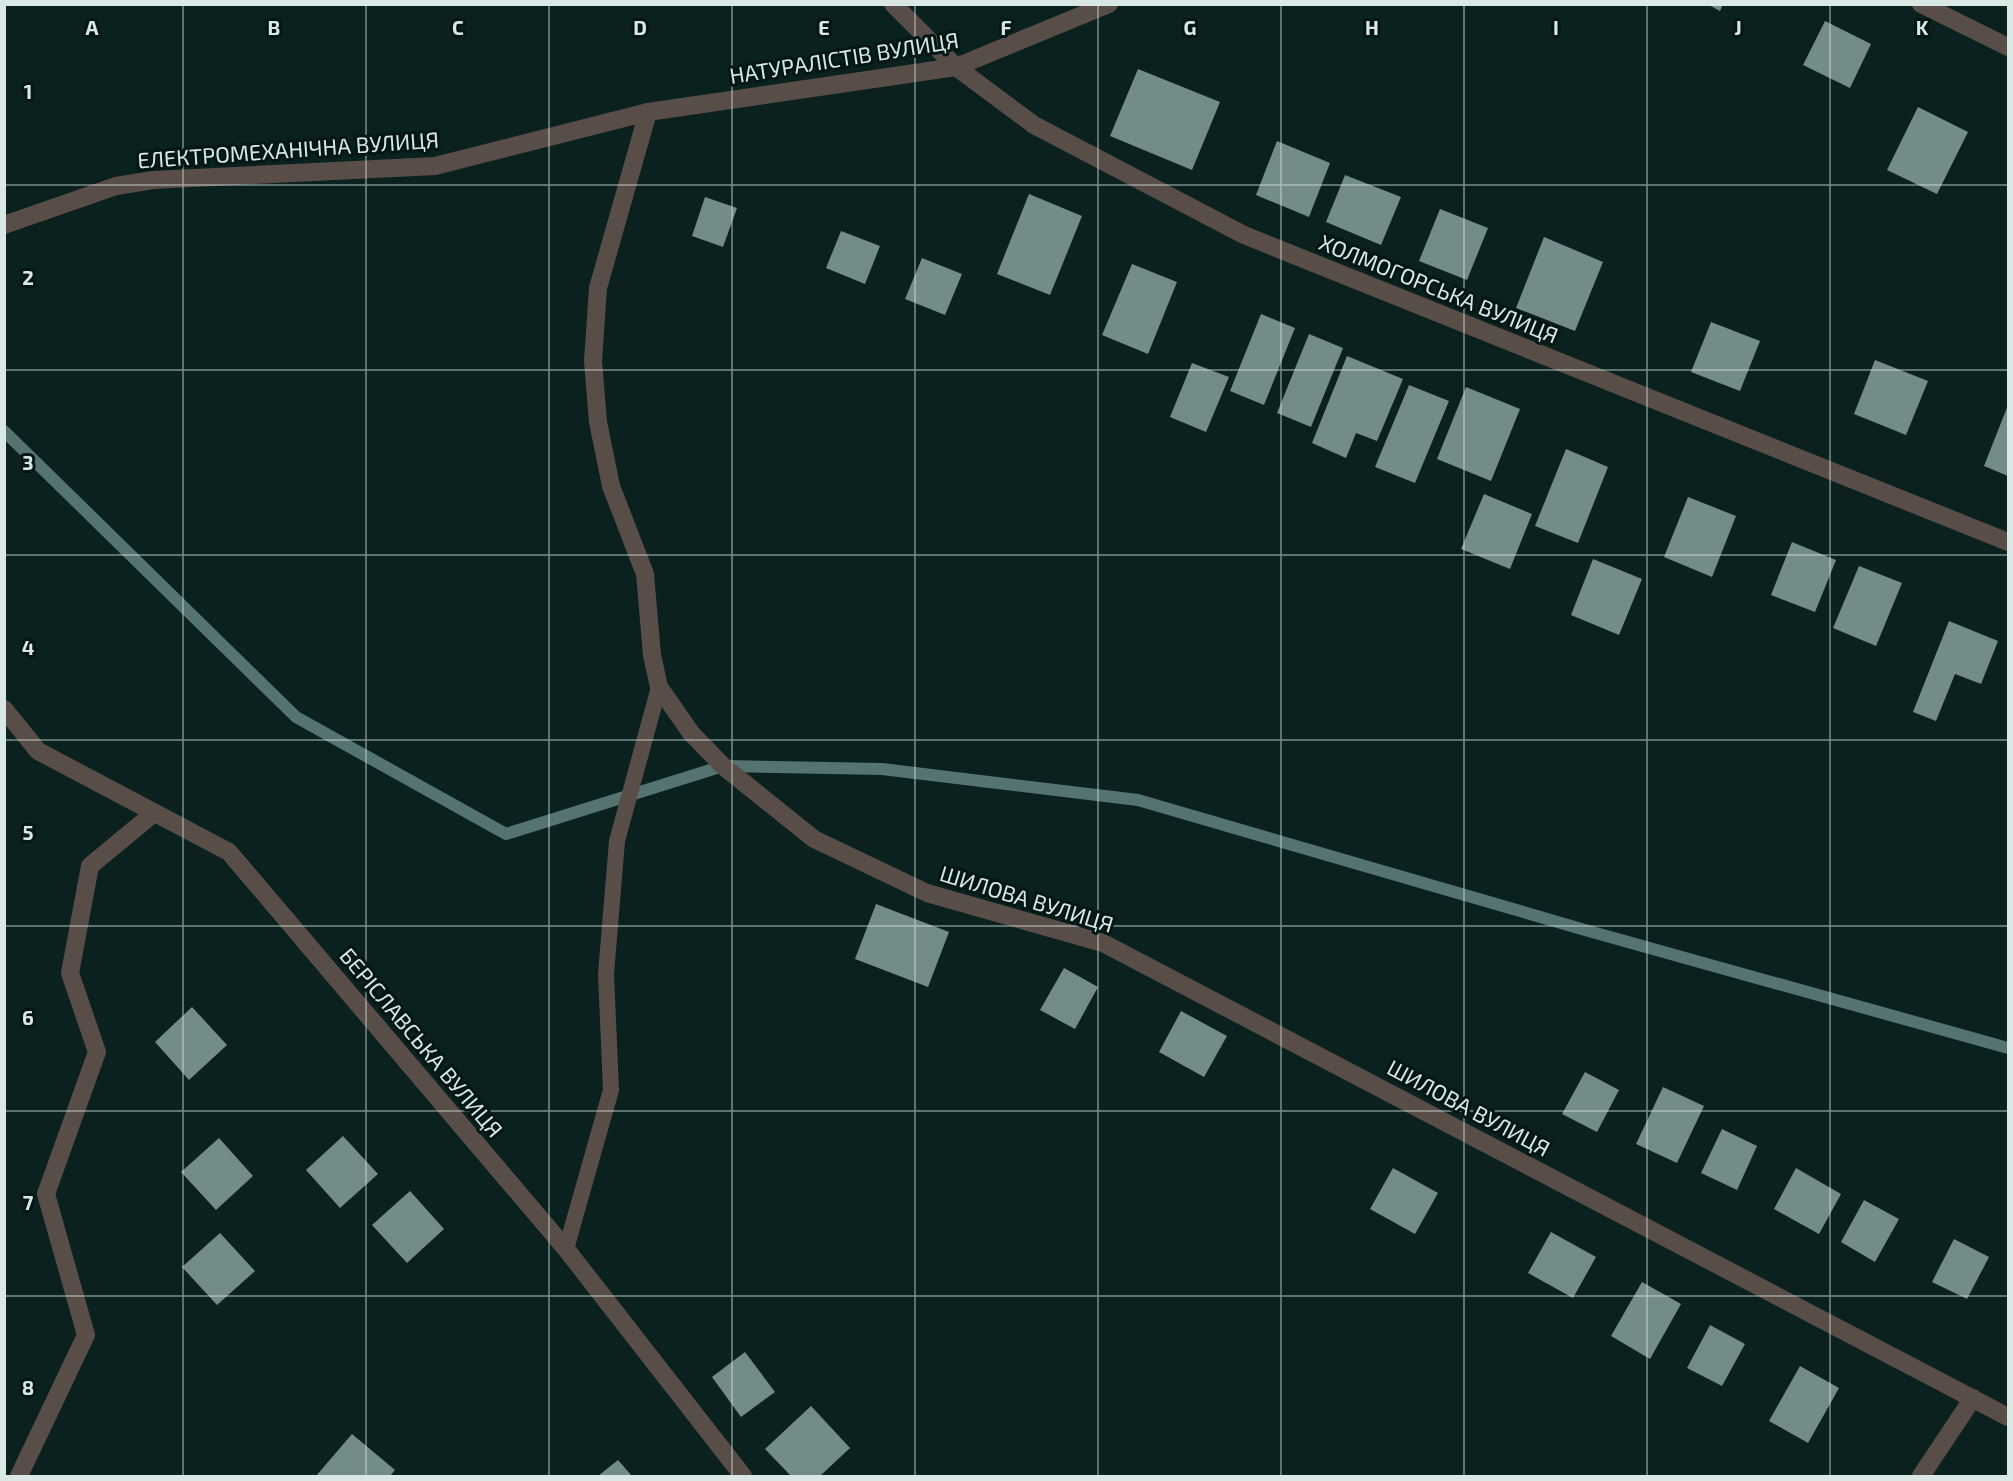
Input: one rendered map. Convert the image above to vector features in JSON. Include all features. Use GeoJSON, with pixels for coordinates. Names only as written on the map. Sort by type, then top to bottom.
{"type":"FeatureCollection","features":[{"type":"Feature","properties":{"kind":"street","name":"ХОЛМОГОРСЬКА ВУЛИЦЯ"},"geometry":{"type":"LineString","coordinates":[[893,4],[956,67],[1034,125],[1244,236],[2008,543]]}},
{"type":"Feature","properties":{"kind":"street","name":"НАТУРАЛІСТІВ ВУЛИЦЯ"},"geometry":{"type":"LineString","coordinates":[[648,112],[956,67],[1109,4]]}},
{"type":"Feature","properties":{"kind":"street"},"geometry":{"type":"LineString","coordinates":[[1921,4],[2008,47]]}},
{"type":"Feature","properties":{"kind":"street","name":"ЕЛЕКТРОМЕХАНІЧНА ВУЛИЦЯ"},"geometry":{"type":"LineString","coordinates":[[4,225],[116,186],[153,180],[435,166],[648,112]]}},
{"type":"Feature","properties":{"kind":"street","name":"ШИЛОВА ВУЛИЦЯ"},"geometry":{"type":"LineString","coordinates":[[648,112],[598,288],[593,361],[598,422],[611,486],[645,574],[652,655],[659,687],[690,733],[723,766],[814,839],[927,893],[1103,943],[2008,1417]]}},
{"type":"Feature","properties":{"kind":"street","name":"БЕРІСЛАВСЬКА ВУЛИЦЯ"},"geometry":{"type":"LineString","coordinates":[[4,709],[38,751],[229,852],[566,1249],[743,1476]]}},
{"type":"Feature","properties":{"kind":"street"},"geometry":{"type":"LineString","coordinates":[[19,1476],[86,1335],[46,1194],[97,1052],[70,973],[90,866],[154,813]]}},
{"type":"Feature","properties":{"kind":"street"},"geometry":{"type":"LineString","coordinates":[[1921,1476],[1973,1398]]}},
{"type":"Feature","properties":{"kind":"lane"},"geometry":{"type":"LineString","coordinates":[[566,1249],[610,1090],[606,974],[617,841],[659,687]]}},
{"type":"Feature","properties":{"kind":"building"},"geometry":{"type":"Polygon","coordinates":[[[1707,4],[1723,4],[1720,11],[1707,4]]]}},
{"type":"Feature","properties":{"kind":"building"},"geometry":{"type":"Polygon","coordinates":[[[1825,21],[1871,44],[1850,88],[1803,65],[1825,21]]]}},
{"type":"Feature","properties":{"kind":"building"},"geometry":{"type":"Polygon","coordinates":[[[1138,69],[1220,102],[1192,170],[1110,136],[1138,69]]]}},
{"type":"Feature","properties":{"kind":"building"},"geometry":{"type":"Polygon","coordinates":[[[1918,107],[1968,132],[1937,194],[1887,170],[1918,107]]]}},
{"type":"Feature","properties":{"kind":"building"},"geometry":{"type":"Polygon","coordinates":[[[1277,141],[1330,163],[1309,217],[1256,195],[1277,141]]]}},
{"type":"Feature","properties":{"kind":"building"},"geometry":{"type":"Polygon","coordinates":[[[1345,175],[1401,197],[1381,245],[1326,222],[1345,175]]]}},
{"type":"Feature","properties":{"kind":"building"},"geometry":{"type":"Polygon","coordinates":[[[1029,194],[1082,216],[1050,295],[997,274],[1029,194]]]}},
{"type":"Feature","properties":{"kind":"building"},"geometry":{"type":"Polygon","coordinates":[[[705,197],[737,208],[723,247],[692,236],[705,197]]]}},
{"type":"Feature","properties":{"kind":"building"},"geometry":{"type":"Polygon","coordinates":[[[1440,209],[1488,228],[1467,280],[1419,261],[1440,209]]]}},
{"type":"Feature","properties":{"kind":"building"},"geometry":{"type":"Polygon","coordinates":[[[841,231],[880,246],[865,284],[826,268],[841,231]]]}},
{"type":"Feature","properties":{"kind":"building"},"geometry":{"type":"Polygon","coordinates":[[[1544,237],[1603,262],[1575,331],[1516,308],[1544,237]]]}},
{"type":"Feature","properties":{"kind":"building"},"geometry":{"type":"Polygon","coordinates":[[[922,258],[962,274],[945,315],[905,299],[922,258]]]}},
{"type":"Feature","properties":{"kind":"building"},"geometry":{"type":"Polygon","coordinates":[[[1132,264],[1177,282],[1148,354],[1102,335],[1132,264]]]}},
{"type":"Feature","properties":{"kind":"building"},"geometry":{"type":"Polygon","coordinates":[[[1261,314],[1295,328],[1264,405],[1230,391],[1261,314]]]}},
{"type":"Feature","properties":{"kind":"building"},"geometry":{"type":"Polygon","coordinates":[[[1711,322],[1760,341],[1740,391],[1691,372],[1711,322]]]}},
{"type":"Feature","properties":{"kind":"building"},"geometry":{"type":"Polygon","coordinates":[[[1309,334],[1343,348],[1311,427],[1277,413],[1309,334]]]}},
{"type":"Feature","properties":{"kind":"building"},"geometry":{"type":"Polygon","coordinates":[[[1347,356],[1403,379],[1377,441],[1356,433],[1346,458],[1312,443],[1347,356]]]}},
{"type":"Feature","properties":{"kind":"building"},"geometry":{"type":"Polygon","coordinates":[[[1875,360],[1928,381],[1906,435],[1854,414],[1875,360]]]}},
{"type":"Feature","properties":{"kind":"building"},"geometry":{"type":"Polygon","coordinates":[[[1192,363],[1229,377],[1206,432],[1170,417],[1192,363]]]}},
{"type":"Feature","properties":{"kind":"building"},"geometry":{"type":"Polygon","coordinates":[[[1409,385],[1449,401],[1415,483],[1375,467],[1409,385]]]}},
{"type":"Feature","properties":{"kind":"building"},"geometry":{"type":"Polygon","coordinates":[[[1466,387],[1520,409],[1491,481],[1437,459],[1466,387]]]}},
{"type":"Feature","properties":{"kind":"building"},"geometry":{"type":"Polygon","coordinates":[[[2008,405],[2008,476],[1984,466],[2008,405]]]}},
{"type":"Feature","properties":{"kind":"building"},"geometry":{"type":"Polygon","coordinates":[[[1566,449],[1608,467],[1578,543],[1535,526],[1566,449]]]}},
{"type":"Feature","properties":{"kind":"building"},"geometry":{"type":"Polygon","coordinates":[[[1484,494],[1532,514],[1510,569],[1461,549],[1484,494]]]}},
{"type":"Feature","properties":{"kind":"building"},"geometry":{"type":"Polygon","coordinates":[[[1688,497],[1736,516],[1712,577],[1664,557],[1688,497]]]}},
{"type":"Feature","properties":{"kind":"building"},"geometry":{"type":"Polygon","coordinates":[[[1792,542],[1836,560],[1815,612],[1771,595],[1792,542]]]}},
{"type":"Feature","properties":{"kind":"building"},"geometry":{"type":"Polygon","coordinates":[[[1593,559],[1642,579],[1619,635],[1571,615],[1593,559]]]}},
{"type":"Feature","properties":{"kind":"building"},"geometry":{"type":"Polygon","coordinates":[[[1859,566],[1902,583],[1876,646],[1833,628],[1859,566]]]}},
{"type":"Feature","properties":{"kind":"building"},"geometry":{"type":"Polygon","coordinates":[[[1949,621],[1998,641],[1981,684],[1955,674],[1936,721],[1913,712],[1949,621]]]}},
{"type":"Feature","properties":{"kind":"building"},"geometry":{"type":"Polygon","coordinates":[[[876,904],[949,932],[928,987],[855,959],[876,904]]]}},
{"type":"Feature","properties":{"kind":"building"},"geometry":{"type":"Polygon","coordinates":[[[1064,968],[1098,987],[1075,1029],[1040,1010],[1064,968]]]}},
{"type":"Feature","properties":{"kind":"building"},"geometry":{"type":"Polygon","coordinates":[[[192,1007],[227,1045],[189,1080],[155,1042],[192,1007]]]}},
{"type":"Feature","properties":{"kind":"building"},"geometry":{"type":"Polygon","coordinates":[[[1181,1011],[1227,1036],[1204,1077],[1159,1052],[1181,1011]]]}},
{"type":"Feature","properties":{"kind":"building"},"geometry":{"type":"Polygon","coordinates":[[[1585,1072],[1619,1090],[1597,1132],[1562,1114],[1585,1072]]]}},
{"type":"Feature","properties":{"kind":"building"},"geometry":{"type":"Polygon","coordinates":[[[1663,1087],[1704,1106],[1677,1163],[1636,1144],[1663,1087]]]}},
{"type":"Feature","properties":{"kind":"building"},"geometry":{"type":"Polygon","coordinates":[[[1722,1129],[1757,1146],[1737,1190],[1701,1173],[1722,1129]]]}},
{"type":"Feature","properties":{"kind":"building"},"geometry":{"type":"Polygon","coordinates":[[[343,1136],[378,1174],[340,1208],[306,1170],[343,1136]]]}},
{"type":"Feature","properties":{"kind":"building"},"geometry":{"type":"Polygon","coordinates":[[[219,1138],[253,1176],[216,1210],[181,1172],[219,1138]]]}},
{"type":"Feature","properties":{"kind":"building"},"geometry":{"type":"Polygon","coordinates":[[[1393,1168],[1438,1193],[1415,1234],[1370,1209],[1393,1168]]]}},
{"type":"Feature","properties":{"kind":"building"},"geometry":{"type":"Polygon","coordinates":[[[1796,1168],[1841,1194],[1819,1234],[1774,1209],[1796,1168]]]}},
{"type":"Feature","properties":{"kind":"building"},"geometry":{"type":"Polygon","coordinates":[[[410,1191],[444,1229],[407,1263],[372,1225],[410,1191]]]}},
{"type":"Feature","properties":{"kind":"building"},"geometry":{"type":"Polygon","coordinates":[[[1864,1200],[1899,1219],[1875,1262],[1841,1242],[1864,1200]]]}},
{"type":"Feature","properties":{"kind":"building"},"geometry":{"type":"Polygon","coordinates":[[[1551,1232],[1596,1257],[1573,1298],[1528,1273],[1551,1232]]]}},
{"type":"Feature","properties":{"kind":"building"},"geometry":{"type":"Polygon","coordinates":[[[220,1233],[255,1271],[217,1305],[182,1267],[220,1233]]]}},
{"type":"Feature","properties":{"kind":"building"},"geometry":{"type":"Polygon","coordinates":[[[1954,1239],[1989,1257],[1967,1299],[1932,1282],[1954,1239]]]}},
{"type":"Feature","properties":{"kind":"building"},"geometry":{"type":"Polygon","coordinates":[[[1642,1282],[1681,1304],[1650,1359],[1611,1336],[1642,1282]]]}},
{"type":"Feature","properties":{"kind":"building"},"geometry":{"type":"Polygon","coordinates":[[[1710,1325],[1745,1344],[1722,1386],[1687,1368],[1710,1325]]]}},
{"type":"Feature","properties":{"kind":"building"},"geometry":{"type":"Polygon","coordinates":[[[745,1352],[775,1392],[741,1417],[712,1377],[745,1352]]]}},
{"type":"Feature","properties":{"kind":"building"},"geometry":{"type":"Polygon","coordinates":[[[1800,1366],[1839,1388],[1808,1443],[1769,1421],[1800,1366]]]}},
{"type":"Feature","properties":{"kind":"building"},"geometry":{"type":"Polygon","coordinates":[[[811,1406],[850,1448],[820,1476],[791,1476],[765,1449],[811,1406]]]}},
{"type":"Feature","properties":{"kind":"building"},"geometry":{"type":"Polygon","coordinates":[[[352,1434],[395,1470],[390,1476],[316,1476],[352,1434]]]}},
{"type":"Feature","properties":{"kind":"building"},"geometry":{"type":"Polygon","coordinates":[[[618,1460],[632,1476],[598,1476],[618,1460]]]}},
{"type":"Feature","properties":{"kind":"waterway"},"geometry":{"type":"LineString","coordinates":[[4,431],[296,717],[506,834],[723,766],[882,769],[1138,800],[1585,930],[2008,1048]]}}]}
